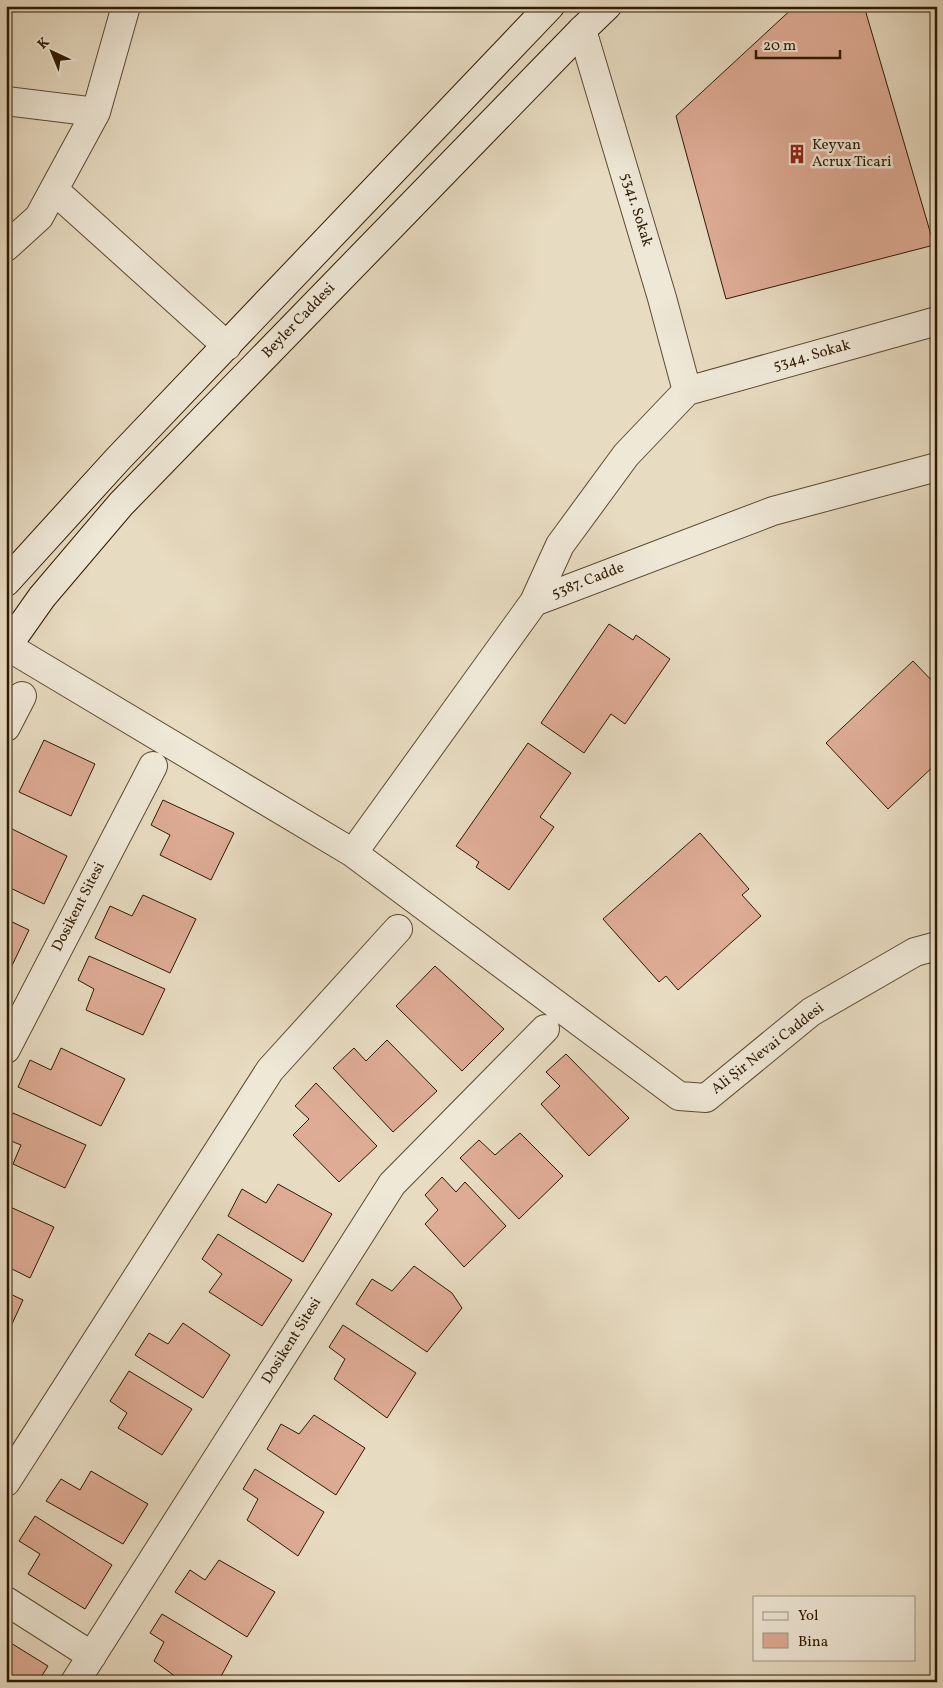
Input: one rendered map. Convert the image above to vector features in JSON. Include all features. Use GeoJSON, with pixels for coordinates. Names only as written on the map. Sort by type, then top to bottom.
{"type":"FeatureCollection","features":[{"type":"Feature","properties":{"kind":"street"},"geometry":{"type":"LineString","coordinates":[[6,248],[39,217],[96,112],[126,6]]}},
{"type":"Feature","properties":{"kind":"street"},"geometry":{"type":"LineString","coordinates":[[6,582],[117,460],[550,6]]}},
{"type":"Feature","properties":{"kind":"street","name":"Beyler Caddesi"},"geometry":{"type":"LineString","coordinates":[[7,647],[42,597],[121,504],[607,6]]}},
{"type":"Feature","properties":{"kind":"street","name":"5341. Sokak"},"geometry":{"type":"LineString","coordinates":[[582,30],[662,298],[687,391]]}},
{"type":"Feature","properties":{"kind":"street"},"geometry":{"type":"LineString","coordinates":[[6,101],[96,112]]}},
{"type":"Feature","properties":{"kind":"street"},"geometry":{"type":"LineString","coordinates":[[54,190],[227,346]]}},
{"type":"Feature","properties":{"kind":"street","name":"5344. Sokak"},"geometry":{"type":"LineString","coordinates":[[687,391],[937,322]]}},
{"type":"Feature","properties":{"kind":"street"},"geometry":{"type":"LineString","coordinates":[[534,602],[560,545],[626,455],[687,391]]}},
{"type":"Feature","properties":{"kind":"street","name":"5387. Cadde"},"geometry":{"type":"LineString","coordinates":[[353,853],[534,602],[772,511],[937,468]]}},
{"type":"Feature","properties":{"kind":"street"},"geometry":{"type":"LineString","coordinates":[[7,647],[353,853]]}},
{"type":"Feature","properties":{"kind":"street"},"geometry":{"type":"LineString","coordinates":[[6,727],[22,696]]}},
{"type":"Feature","properties":{"kind":"street","name":"Dosikent Sitesi"},"geometry":{"type":"LineString","coordinates":[[6,1049],[153,766]]}},
{"type":"Feature","properties":{"kind":"street","name":"Ali Şir Nevai Caddesi"},"geometry":{"type":"LineString","coordinates":[[353,853],[679,1096],[706,1098],[811,1012],[915,952],[937,946]]}},
{"type":"Feature","properties":{"kind":"street"},"geometry":{"type":"LineString","coordinates":[[6,1482],[270,1070],[398,929]]}},
{"type":"Feature","properties":{"kind":"street","name":"Dosikent Sitesi"},"geometry":{"type":"LineString","coordinates":[[75,1682],[392,1184],[545,1030]]}},
{"type":"Feature","properties":{"kind":"street"},"geometry":{"type":"LineString","coordinates":[[6,1601],[92,1656]]}},
{"type":"Feature","properties":{"kind":"building","name":"Keyvan Acrux Ticari"},"geometry":{"type":"Polygon","coordinates":[[[795,6],[864,6],[934,245],[726,299],[676,116],[795,6]]]}},
{"type":"Feature","properties":{"kind":"building"},"geometry":{"type":"Polygon","coordinates":[[[609,624],[633,640],[636,635],[670,659],[625,724],[611,714],[584,753],[541,723],[609,624]]]}},
{"type":"Feature","properties":{"kind":"building"},"geometry":{"type":"Polygon","coordinates":[[[913,661],[937,686],[937,763],[888,809],[826,743],[913,661]]]}},
{"type":"Feature","properties":{"kind":"building"},"geometry":{"type":"Polygon","coordinates":[[[44,740],[95,764],[71,816],[19,792],[44,740]]]}},
{"type":"Feature","properties":{"kind":"building"},"geometry":{"type":"Polygon","coordinates":[[[528,743],[571,773],[540,817],[554,827],[509,890],[476,867],[479,862],[456,846],[528,743]]]}},
{"type":"Feature","properties":{"kind":"building"},"geometry":{"type":"Polygon","coordinates":[[[163,800],[234,833],[211,880],[160,855],[170,835],[151,825],[163,800]]]}},
{"type":"Feature","properties":{"kind":"building"},"geometry":{"type":"Polygon","coordinates":[[[6,826],[67,856],[44,904],[6,886],[6,826]]]}},
{"type":"Feature","properties":{"kind":"building"},"geometry":{"type":"Polygon","coordinates":[[[700,833],[749,889],[742,895],[761,916],[678,990],[666,976],[659,982],[603,919],[700,833]]]}},
{"type":"Feature","properties":{"kind":"building"},"geometry":{"type":"Polygon","coordinates":[[[143,895],[196,919],[170,973],[95,938],[110,906],[132,916],[143,895]]]}},
{"type":"Feature","properties":{"kind":"building"},"geometry":{"type":"Polygon","coordinates":[[[6,919],[29,930],[7,976],[6,975],[6,919]]]}},
{"type":"Feature","properties":{"kind":"building"},"geometry":{"type":"Polygon","coordinates":[[[89,956],[165,989],[143,1035],[86,1010],[94,989],[78,980],[89,956]]]}},
{"type":"Feature","properties":{"kind":"building"},"geometry":{"type":"Polygon","coordinates":[[[435,966],[504,1029],[462,1071],[396,1006],[435,966]]]}},
{"type":"Feature","properties":{"kind":"building"},"geometry":{"type":"Polygon","coordinates":[[[387,1040],[437,1091],[393,1132],[333,1068],[354,1048],[366,1061],[387,1040]]]}},
{"type":"Feature","properties":{"kind":"building"},"geometry":{"type":"Polygon","coordinates":[[[61,1048],[125,1079],[101,1126],[18,1087],[30,1060],[51,1070],[61,1048]]]}},
{"type":"Feature","properties":{"kind":"building"},"geometry":{"type":"Polygon","coordinates":[[[566,1054],[629,1118],[589,1156],[541,1104],[560,1086],[546,1072],[566,1054]]]}},
{"type":"Feature","properties":{"kind":"building"},"geometry":{"type":"Polygon","coordinates":[[[316,1083],[377,1146],[339,1182],[293,1135],[309,1119],[295,1106],[316,1083]]]}},
{"type":"Feature","properties":{"kind":"building"},"geometry":{"type":"Polygon","coordinates":[[[13,1113],[86,1145],[65,1188],[13,1164],[21,1145],[6,1139],[6,1127],[13,1113]]]}},
{"type":"Feature","properties":{"kind":"building"},"geometry":{"type":"Polygon","coordinates":[[[520,1133],[563,1176],[519,1219],[460,1158],[479,1140],[495,1155],[520,1133]]]}},
{"type":"Feature","properties":{"kind":"building"},"geometry":{"type":"Polygon","coordinates":[[[442,1177],[456,1192],[465,1182],[506,1226],[464,1267],[425,1224],[438,1210],[425,1195],[442,1177]]]}},
{"type":"Feature","properties":{"kind":"building"},"geometry":{"type":"Polygon","coordinates":[[[278,1184],[332,1214],[303,1262],[228,1216],[242,1189],[266,1203],[278,1184]]]}},
{"type":"Feature","properties":{"kind":"building"},"geometry":{"type":"Polygon","coordinates":[[[6,1205],[54,1227],[30,1278],[6,1266],[6,1205]]]}},
{"type":"Feature","properties":{"kind":"building"},"geometry":{"type":"Polygon","coordinates":[[[218,1234],[292,1280],[262,1326],[209,1292],[222,1274],[202,1259],[218,1234]]]}},
{"type":"Feature","properties":{"kind":"building"},"geometry":{"type":"Polygon","coordinates":[[[414,1266],[452,1293],[462,1308],[427,1352],[356,1304],[372,1279],[392,1291],[414,1266]]]}},
{"type":"Feature","properties":{"kind":"building"},"geometry":{"type":"Polygon","coordinates":[[[6,1292],[23,1300],[6,1337],[6,1292]]]}},
{"type":"Feature","properties":{"kind":"building"},"geometry":{"type":"Polygon","coordinates":[[[183,1323],[230,1355],[203,1398],[135,1355],[149,1333],[168,1344],[183,1323]]]}},
{"type":"Feature","properties":{"kind":"building"},"geometry":{"type":"Polygon","coordinates":[[[343,1325],[416,1373],[387,1418],[334,1379],[345,1359],[329,1347],[343,1325]]]}},
{"type":"Feature","properties":{"kind":"building"},"geometry":{"type":"Polygon","coordinates":[[[129,1371],[192,1409],[162,1455],[118,1428],[127,1413],[110,1401],[129,1371]]]}},
{"type":"Feature","properties":{"kind":"building"},"geometry":{"type":"Polygon","coordinates":[[[314,1415],[365,1448],[336,1495],[267,1449],[281,1424],[299,1434],[314,1415]]]}},
{"type":"Feature","properties":{"kind":"building"},"geometry":{"type":"Polygon","coordinates":[[[255,1469],[324,1512],[298,1556],[247,1520],[258,1499],[243,1489],[255,1469]]]}},
{"type":"Feature","properties":{"kind":"building"},"geometry":{"type":"Polygon","coordinates":[[[91,1471],[148,1504],[123,1544],[46,1501],[61,1479],[80,1490],[91,1471]]]}},
{"type":"Feature","properties":{"kind":"building"},"geometry":{"type":"Polygon","coordinates":[[[35,1516],[112,1565],[85,1609],[28,1574],[40,1554],[19,1541],[35,1516]]]}},
{"type":"Feature","properties":{"kind":"building"},"geometry":{"type":"Polygon","coordinates":[[[219,1560],[275,1592],[247,1637],[175,1592],[190,1570],[205,1580],[219,1560]]]}},
{"type":"Feature","properties":{"kind":"building"},"geometry":{"type":"Polygon","coordinates":[[[162,1614],[232,1656],[218,1682],[183,1682],[154,1661],[164,1642],[150,1633],[162,1614]]]}},
{"type":"Feature","properties":{"kind":"building"},"geometry":{"type":"Polygon","coordinates":[[[6,1640],[48,1666],[38,1682],[6,1682],[6,1640]]]}},
{"type":"Feature","properties":{"kind":"place","name":"Keyvan Acrux Ticari"},"geometry":{"type":"Point","coordinates":[797,154]}}]}
